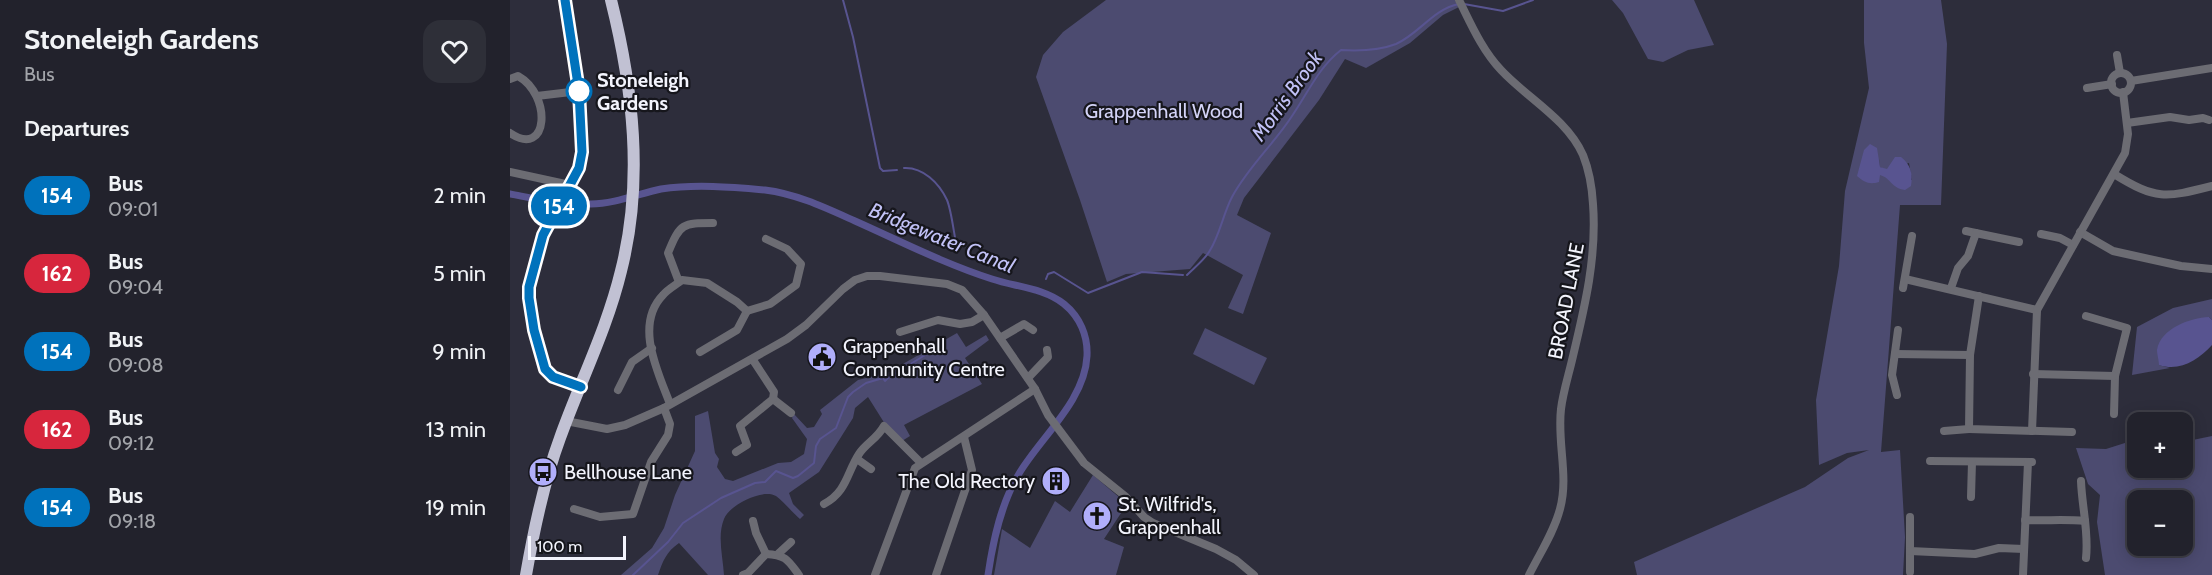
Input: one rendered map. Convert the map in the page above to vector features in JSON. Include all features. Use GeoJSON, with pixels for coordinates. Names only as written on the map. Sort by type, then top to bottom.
{"type":"FeatureCollection","features":[{"type":"Feature","properties":{"kind":"highway"},"geometry":{"type":"LineString","coordinates":[[526,575],[548,476],[566,421],[600,336],[621,271],[631,211],[634,154],[630,97],[626,64],[611,0]]}},
{"type":"Feature","properties":{"kind":"street"},"geometry":{"type":"LineString","coordinates":[[565,0],[579,91],[582,152],[579,168],[543,235],[529,287],[529,298],[534,330],[545,369],[553,377],[581,387]]}},
{"type":"Feature","properties":{"kind":"street","name":"BROAD LANE"},"geometry":{"type":"LineString","coordinates":[[1459,0],[1495,64],[1552,117],[1577,144],[1586,166],[1592,196],[1595,233],[1591,268],[1561,408],[1559,430],[1564,478],[1562,501],[1554,527],[1529,575]]}},
{"type":"Feature","properties":{"kind":"street"},"geometry":{"type":"LineString","coordinates":[[2117,55],[2120,73]]}},
{"type":"Feature","properties":{"kind":"street"},"geometry":{"type":"LineString","coordinates":[[2131,81],[2212,68]]}},
{"type":"Feature","properties":{"kind":"street"},"geometry":{"type":"LineString","coordinates":[[2120,73],[2128,76],[2131,81],[2130,87],[2123,92],[2115,90],[2112,84],[2115,76],[2120,73]]}},
{"type":"Feature","properties":{"kind":"street"},"geometry":{"type":"LineString","coordinates":[[510,79],[518,76],[522,78],[537,96],[541,103],[542,124],[538,134],[526,138],[510,133]]}},
{"type":"Feature","properties":{"kind":"street"},"geometry":{"type":"LineString","coordinates":[[2087,88],[2112,84]]}},
{"type":"Feature","properties":{"kind":"street"},"geometry":{"type":"LineString","coordinates":[[537,96],[579,91]]}},
{"type":"Feature","properties":{"kind":"street"},"geometry":{"type":"LineString","coordinates":[[2032,431],[2037,310],[2125,153],[2128,134],[2123,92]]}},
{"type":"Feature","properties":{"kind":"street"},"geometry":{"type":"LineString","coordinates":[[2127,123],[2170,117],[2189,120],[2203,118],[2210,121]]}},
{"type":"Feature","properties":{"kind":"street"},"geometry":{"type":"LineString","coordinates":[[510,172],[570,185]]}},
{"type":"Feature","properties":{"kind":"street"},"geometry":{"type":"LineString","coordinates":[[2114,174],[2142,190],[2157,195],[2212,186]]}},
{"type":"Feature","properties":{"kind":"street"},"geometry":{"type":"LineString","coordinates":[[679,282],[668,253],[676,232],[689,223],[713,223]]}},
{"type":"Feature","properties":{"kind":"street"},"geometry":{"type":"LineString","coordinates":[[1951,288],[1958,268],[1968,256],[1971,232],[2019,242]]}},
{"type":"Feature","properties":{"kind":"street"},"geometry":{"type":"LineString","coordinates":[[2080,232],[2113,251],[2181,266],[2212,269]]}},
{"type":"Feature","properties":{"kind":"street"},"geometry":{"type":"LineString","coordinates":[[2041,234],[2064,240],[2073,245]]}},
{"type":"Feature","properties":{"kind":"street"},"geometry":{"type":"LineString","coordinates":[[1912,236],[1904,283],[1951,288],[2037,310]]}},
{"type":"Feature","properties":{"kind":"street"},"geometry":{"type":"LineString","coordinates":[[700,352],[737,330],[747,311],[770,304],[796,285],[801,264],[787,249],[766,239]]}},
{"type":"Feature","properties":{"kind":"street"},"geometry":{"type":"LineString","coordinates":[[566,421],[606,429],[625,425],[667,406],[787,339],[806,325],[855,280],[867,276],[947,284],[962,290],[984,315],[1028,378],[1075,454],[1084,463],[1125,496],[1144,517],[1236,560],[1254,575]]}},
{"type":"Feature","properties":{"kind":"street"},"geometry":{"type":"LineString","coordinates":[[574,509],[600,517],[633,514],[651,462],[668,435],[670,424],[667,406],[654,362],[648,322],[662,296],[682,280],[708,283],[747,311]]}},
{"type":"Feature","properties":{"kind":"street"},"geometry":{"type":"LineString","coordinates":[[1968,429],[1970,355],[1979,296]]}},
{"type":"Feature","properties":{"kind":"street"},"geometry":{"type":"LineString","coordinates":[[900,332],[938,320],[960,324],[972,322],[984,315]]}},
{"type":"Feature","properties":{"kind":"street"},"geometry":{"type":"LineString","coordinates":[[2086,316],[2127,328],[2115,376],[2114,414]]}},
{"type":"Feature","properties":{"kind":"street"},"geometry":{"type":"LineString","coordinates":[[1000,338],[1024,324],[1033,330]]}},
{"type":"Feature","properties":{"kind":"street"},"geometry":{"type":"LineString","coordinates":[[1897,396],[1892,375],[1898,330]]}},
{"type":"Feature","properties":{"kind":"street"},"geometry":{"type":"LineString","coordinates":[[618,390],[632,362],[652,348]]}},
{"type":"Feature","properties":{"kind":"street"},"geometry":{"type":"LineString","coordinates":[[1028,378],[1048,357],[1047,350]]}},
{"type":"Feature","properties":{"kind":"street"},"geometry":{"type":"LineString","coordinates":[[1894,354],[1970,355]]}},
{"type":"Feature","properties":{"kind":"street"},"geometry":{"type":"LineString","coordinates":[[736,452],[747,445],[740,426],[773,399],[774,392],[753,360]]}},
{"type":"Feature","properties":{"kind":"street"},"geometry":{"type":"LineString","coordinates":[[2033,374],[2115,376]]}},
{"type":"Feature","properties":{"kind":"street"},"geometry":{"type":"LineString","coordinates":[[875,575],[915,468],[1035,389]]}},
{"type":"Feature","properties":{"kind":"street"},"geometry":{"type":"LineString","coordinates":[[773,399],[791,413]]}},
{"type":"Feature","properties":{"kind":"street"},"geometry":{"type":"LineString","coordinates":[[824,504],[848,480],[860,453],[879,436],[884,426],[921,463]]}},
{"type":"Feature","properties":{"kind":"street"},"geometry":{"type":"LineString","coordinates":[[1944,431],[1968,429],[2072,432]]}},
{"type":"Feature","properties":{"kind":"street"},"geometry":{"type":"LineString","coordinates":[[936,575],[972,470],[964,437]]}},
{"type":"Feature","properties":{"kind":"street"},"geometry":{"type":"LineString","coordinates":[[857,459],[871,469]]}},
{"type":"Feature","properties":{"kind":"street"},"geometry":{"type":"LineString","coordinates":[[1930,461],[2030,462],[2023,575]]}},
{"type":"Feature","properties":{"kind":"street"},"geometry":{"type":"LineString","coordinates":[[1971,497],[1972,462]]}},
{"type":"Feature","properties":{"kind":"street"},"geometry":{"type":"LineString","coordinates":[[2081,481],[2088,537],[2086,558]]}},
{"type":"Feature","properties":{"kind":"street"},"geometry":{"type":"LineString","coordinates":[[1910,517],[1910,572]]}},
{"type":"Feature","properties":{"kind":"street"},"geometry":{"type":"LineString","coordinates":[[2025,520],[2085,520]]}},
{"type":"Feature","properties":{"kind":"street"},"geometry":{"type":"LineString","coordinates":[[753,521],[766,554]]}},
{"type":"Feature","properties":{"kind":"street"},"geometry":{"type":"LineString","coordinates":[[778,554],[791,542]]}},
{"type":"Feature","properties":{"kind":"street"},"geometry":{"type":"LineString","coordinates":[[1910,551],[1975,554],[1999,548],[2024,549]]}},
{"type":"Feature","properties":{"kind":"street"},"geometry":{"type":"LineString","coordinates":[[742,575],[748,573],[766,554],[778,554],[786,558],[799,575]]}},
{"type":"Feature","properties":{"kind":"green space","name":"Grappenhall Wood"},"geometry":{"type":"Polygon","coordinates":[[[1106,0],[1455,0],[1459,7],[1443,15],[1410,43],[1366,68],[1345,59],[1319,100],[1244,198],[1237,215],[1271,233],[1243,314],[1228,308],[1243,275],[1203,253],[1190,269],[1126,274],[1107,282],[1036,77],[1043,55],[1063,32],[1106,0]]]}},
{"type":"Feature","properties":{"kind":"green space"},"geometry":{"type":"Polygon","coordinates":[[[1612,0],[1694,0],[1714,45],[1688,50],[1663,62],[1648,59],[1623,13],[1612,0]]]}},
{"type":"Feature","properties":{"kind":"green space"},"geometry":{"type":"Polygon","coordinates":[[[1864,0],[1941,0],[1947,44],[1941,205],[1900,205],[1881,452],[1900,450],[1905,537],[1903,575],[1637,575],[1634,562],[1805,487],[1848,458],[1869,450],[1847,453],[1819,465],[1816,400],[1839,266],[1845,191],[1869,88],[1864,43],[1864,0]],[[1879,159],[1880,174],[1912,180],[1909,163],[1886,170],[1880,167],[1879,159]]]}},
{"type":"Feature","properties":{"kind":"green space"},"geometry":{"type":"Polygon","coordinates":[[[2212,299],[2212,320],[2209,317],[2159,365],[2170,368],[2132,375],[2137,327],[2173,308],[2212,299]]]}},
{"type":"Feature","properties":{"kind":"green space"},"geometry":{"type":"Polygon","coordinates":[[[1205,328],[1267,358],[1254,385],[1193,354],[1205,328]]]}},
{"type":"Feature","properties":{"kind":"green space"},"geometry":{"type":"Polygon","coordinates":[[[957,333],[966,347],[986,335],[989,340],[965,358],[982,384],[904,425],[910,436],[902,441],[885,424],[868,397],[855,408],[853,418],[819,472],[789,493],[793,504],[804,515],[800,519],[779,498],[770,494],[747,499],[727,514],[721,532],[724,575],[708,575],[679,543],[666,557],[658,575],[621,575],[652,548],[664,528],[675,495],[695,451],[695,416],[708,411],[715,453],[719,459],[717,467],[725,479],[733,481],[778,463],[791,462],[804,454],[807,439],[792,418],[794,414],[807,428],[814,427],[822,414],[820,410],[858,380],[887,373],[957,333]]]}},
{"type":"Feature","properties":{"kind":"green space"},"geometry":{"type":"Polygon","coordinates":[[[2212,436],[2212,575],[2105,575],[2097,522],[2100,495],[2088,484],[2076,448],[2106,449],[2127,442],[2127,478],[2193,478],[2193,440],[2212,436]]]}},
{"type":"Feature","properties":{"kind":"green space"},"geometry":{"type":"Polygon","coordinates":[[[1093,475],[1127,504],[1104,539],[1124,547],[1116,575],[994,575],[1002,529],[1030,548],[1055,501],[1070,512],[1093,475]]]}},
{"type":"Feature","properties":{"kind":"shaded area"},"geometry":{"type":"Polygon","coordinates":[[[1870,144],[1877,148],[1880,167],[1887,169],[1895,157],[1901,157],[1907,163],[1912,178],[1911,186],[1905,190],[1900,189],[1880,175],[1879,182],[1872,183],[1857,176],[1864,150],[1870,144]]]}},
{"type":"Feature","properties":{"kind":"shaded area"},"geometry":{"type":"Polygon","coordinates":[[[2209,317],[2212,320],[2212,345],[2207,350],[2195,360],[2181,366],[2159,365],[2157,350],[2160,342],[2170,330],[2193,319],[2209,317]]]}},
{"type":"Feature","properties":{"kind":"waterway"},"geometry":{"type":"LineString","coordinates":[[843,0],[853,37],[880,168],[883,171],[897,170]]}},
{"type":"Feature","properties":{"kind":"waterway","name":"Morris Brook"},"geometry":{"type":"LineString","coordinates":[[1464,4],[1503,11],[1533,0]]}},
{"type":"Feature","properties":{"kind":"waterway","name":"Morris Brook"},"geometry":{"type":"LineString","coordinates":[[1187,275],[1209,252],[1238,186],[1285,126],[1333,57],[1341,50],[1368,50],[1396,44],[1441,11],[1459,4]]}},
{"type":"Feature","properties":{"kind":"waterway"},"geometry":{"type":"LineString","coordinates":[[904,168],[924,173],[944,194],[950,211],[958,252]]}},
{"type":"Feature","properties":{"kind":"waterway","name":"Bridgewater Canal"},"geometry":{"type":"LineString","coordinates":[[510,194],[560,203],[600,204],[661,189],[687,187],[726,187],[777,192],[822,207],[957,266],[992,279],[1048,294],[1064,304],[1079,321],[1084,334],[1087,349],[1084,372],[1071,403],[1029,458],[1013,484],[999,522],[988,575]]}},
{"type":"Feature","properties":{"kind":"waterway","name":"Morris Brook"},"geometry":{"type":"LineString","coordinates":[[1046,279],[1048,274],[1054,272],[1088,293],[1142,272],[1183,275]]}},
{"type":"Feature","properties":{"kind":"waterway","name":"Morris Brook"},"geometry":{"type":"LineString","coordinates":[[633,575],[668,542],[683,523],[721,498],[755,483],[765,482],[776,471],[793,478],[798,476],[814,463],[816,446],[820,439],[836,428],[848,397],[853,392],[866,383],[883,378],[885,381],[938,347]]}},
{"type":"Feature","properties":{"kind":"bus line","name":"154"},"geometry":{"type":"LineString","coordinates":[[565,0],[579,91],[582,152],[579,168],[540,243],[529,287],[529,298],[534,330],[545,369],[553,377],[581,387]]}},
{"type":"Feature","properties":{"kind":"place","name":"Stoneleigh Gardens"},"geometry":{"type":"Point","coordinates":[579,91]}},
{"type":"Feature","properties":{"kind":"place","name":"Grappenhall Community Centre"},"geometry":{"type":"Point","coordinates":[822,357]}},
{"type":"Feature","properties":{"kind":"place","name":"Bellhouse Lane"},"geometry":{"type":"Point","coordinates":[543,472]}},
{"type":"Feature","properties":{"kind":"place","name":"The Old Rectory"},"geometry":{"type":"Point","coordinates":[1056,481]}},
{"type":"Feature","properties":{"kind":"place","name":"St. Wilfrid's, Grappenhall"},"geometry":{"type":"Point","coordinates":[1097,516]}}]}
